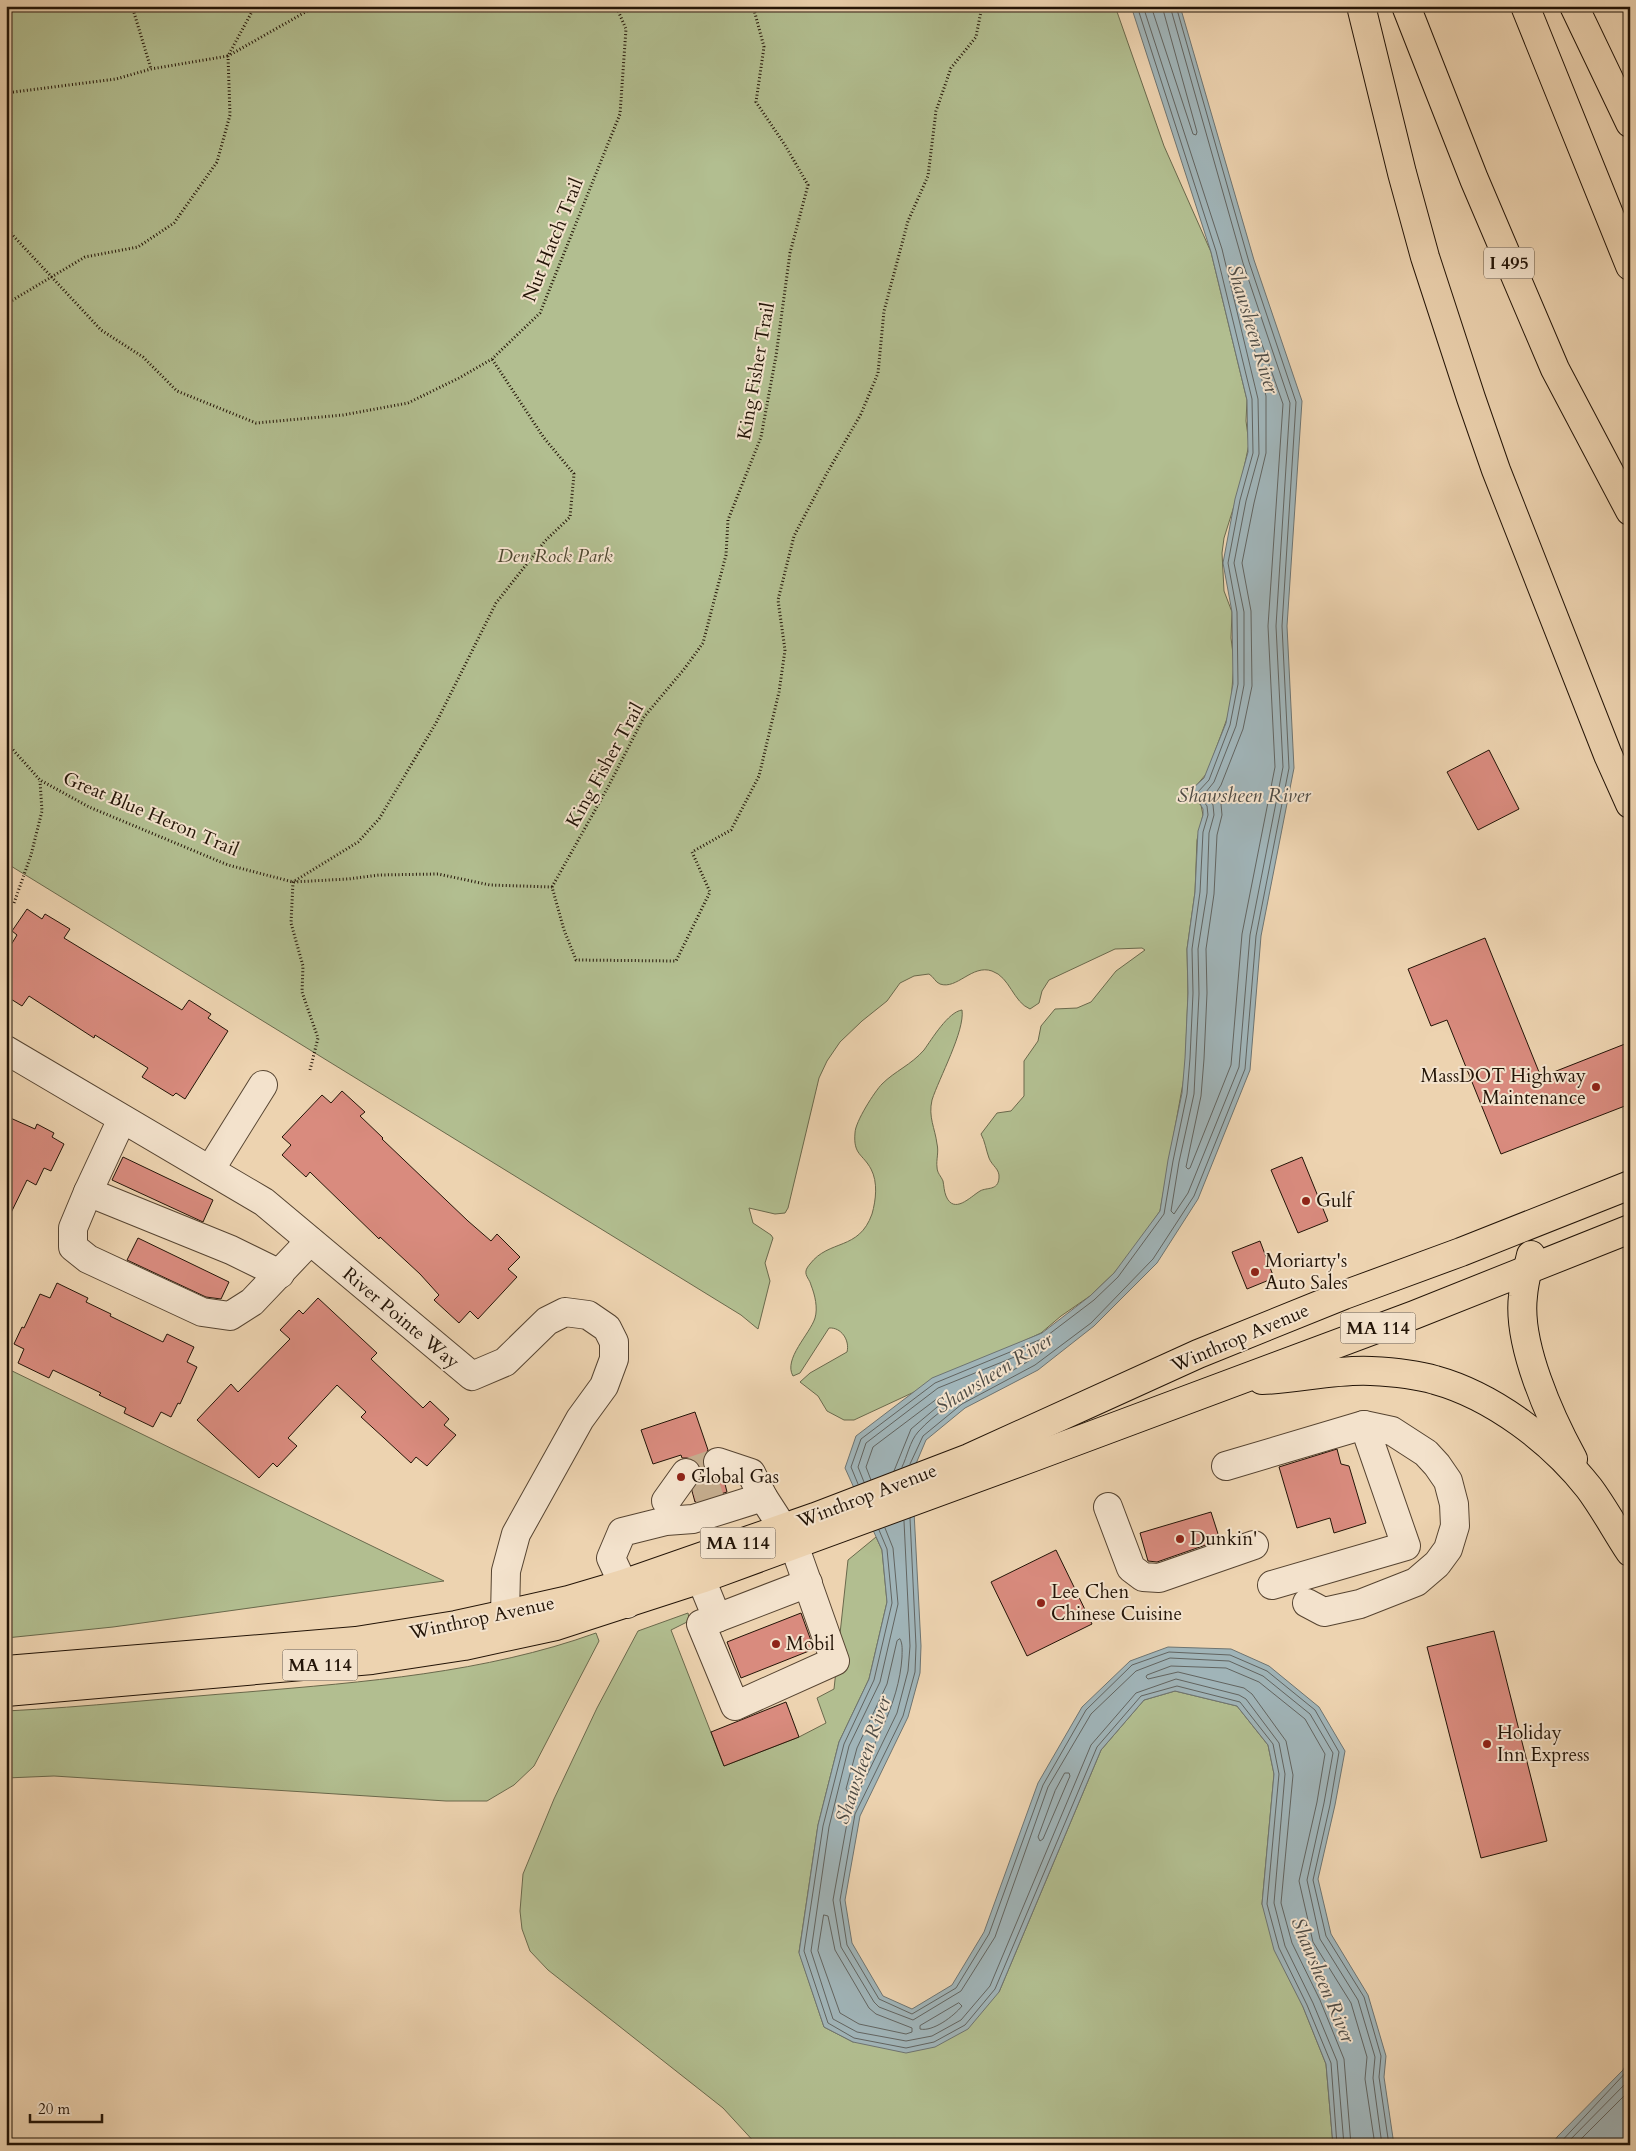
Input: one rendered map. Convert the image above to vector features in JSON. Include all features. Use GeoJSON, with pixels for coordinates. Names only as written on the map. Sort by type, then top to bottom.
{"type":"FeatureCollection","features":[{"type":"Feature","properties":{"kind":"highway"},"geometry":{"type":"LineString","coordinates":[[1361,6],[1402,173],[1425,257],[1471,398],[1496,470],[1541,585],[1608,755],[1630,804]]}},
{"type":"Feature","properties":{"kind":"highway","name":"I 495"},"geometry":{"type":"LineString","coordinates":[[1406,6],[1474,179],[1555,368],[1630,511]]}},
{"type":"Feature","properties":{"kind":"highway"},"geometry":{"type":"LineString","coordinates":[[1525,6],[1630,266]]}},
{"type":"Feature","properties":{"kind":"highway"},"geometry":{"type":"LineString","coordinates":[[1574,6],[1630,123]]}},
{"type":"Feature","properties":{"kind":"highway","name":"Winthrop Avenue"},"geometry":{"type":"LineString","coordinates":[[924,1486],[969,1458],[1198,1354],[1344,1295],[1541,1221],[1630,1185]]}},
{"type":"Feature","properties":{"kind":"highway"},"geometry":{"type":"LineString","coordinates":[[1541,1221],[1522,1297],[1524,1330],[1546,1402],[1584,1483],[1630,1552]]}},
{"type":"Feature","properties":{"kind":"highway","name":"Winthrop Avenue"},"geometry":{"type":"LineString","coordinates":[[6,1692],[372,1660],[454,1648],[506,1626],[625,1594],[924,1486],[1228,1385],[1414,1315],[1630,1229]]}},
{"type":"Feature","properties":{"kind":"highway"},"geometry":{"type":"LineString","coordinates":[[1228,1385],[1342,1371],[1370,1371],[1435,1380],[1476,1396],[1514,1419],[1545,1442],[1584,1483]]}},
{"type":"Feature","properties":{"kind":"highway","name":"Winthrop Avenue"},"geometry":{"type":"LineString","coordinates":[[6,1670],[356,1641],[418,1632],[506,1626]]}},
{"type":"Feature","properties":{"kind":"street","name":"River Pointe Way"},"geometry":{"type":"LineString","coordinates":[[6,1050],[264,1202],[472,1376],[505,1362],[547,1321],[565,1312],[588,1315],[607,1328],[614,1342],[614,1359],[604,1386],[580,1419],[516,1534],[506,1571],[506,1626]]}},
{"type":"Feature","properties":{"kind":"street"},"geometry":{"type":"LineString","coordinates":[[210,1170],[263,1085]]}},
{"type":"Feature","properties":{"kind":"street"},"geometry":{"type":"LineString","coordinates":[[122,1119],[73,1228],[73,1247],[88,1259],[202,1312],[230,1316],[252,1302],[310,1241]]}},
{"type":"Feature","properties":{"kind":"street"},"geometry":{"type":"LineString","coordinates":[[88,1192],[231,1250],[280,1274]]}},
{"type":"Feature","properties":{"kind":"street"},"geometry":{"type":"LineString","coordinates":[[1226,1466],[1364,1424]]}},
{"type":"Feature","properties":{"kind":"street"},"geometry":{"type":"LineString","coordinates":[[1364,1424],[1420,1469],[1435,1499],[1438,1515],[1436,1531],[1428,1548],[1413,1563],[1395,1574],[1288,1598],[1406,1546],[1364,1424]]}},
{"type":"Feature","properties":{"kind":"street"},"geometry":{"type":"LineString","coordinates":[[724,1481],[751,1473],[763,1497],[789,1536],[808,1583],[835,1660],[735,1706],[701,1624],[808,1583]]}},
{"type":"Feature","properties":{"kind":"street"},"geometry":{"type":"LineString","coordinates":[[625,1594],[611,1558],[622,1532],[687,1500],[763,1497]]}},
{"type":"Feature","properties":{"kind":"street"},"geometry":{"type":"LineString","coordinates":[[622,1532],[666,1520],[687,1500]]}},
{"type":"Feature","properties":{"kind":"street"},"geometry":{"type":"LineString","coordinates":[[1108,1507],[1131,1568],[1143,1577],[1159,1578],[1254,1545]]}},
{"type":"Feature","properties":{"kind":"street"},"geometry":{"type":"LineString","coordinates":[[698,1569],[717,1618]]}},
{"type":"Feature","properties":{"kind":"path"},"geometry":{"type":"LineString","coordinates":[[132,6],[151,68]]}},
{"type":"Feature","properties":{"kind":"path"},"geometry":{"type":"LineString","coordinates":[[6,304],[85,257],[138,247],[174,223],[217,162],[230,115],[228,56],[255,6]]}},
{"type":"Feature","properties":{"kind":"path"},"geometry":{"type":"LineString","coordinates":[[6,93],[116,79],[151,68],[228,56],[316,6]]}},
{"type":"Feature","properties":{"kind":"path","name":"Nut Hatch Trail"},"geometry":{"type":"LineString","coordinates":[[6,228],[101,330],[143,358],[177,391],[256,422],[343,416],[408,403],[459,378],[492,359],[540,313],[620,114],[626,29],[616,6]]}},
{"type":"Feature","properties":{"kind":"path","name":"King Fisher Trail"},"geometry":{"type":"LineString","coordinates":[[552,888],[644,717],[685,668],[703,643],[726,555],[728,520],[761,437],[776,356],[790,253],[808,185],[785,145],[756,102],[764,47],[753,6]]}},
{"type":"Feature","properties":{"kind":"path"},"geometry":{"type":"LineString","coordinates":[[552,888],[564,930],[576,960],[676,961],[710,892],[692,852],[731,830],[758,776],[779,692],[785,650],[778,600],[794,536],[861,414],[878,373],[884,311],[908,221],[928,176],[936,112],[951,68],[976,37],[982,6]]}},
{"type":"Feature","properties":{"kind":"path"},"geometry":{"type":"LineString","coordinates":[[310,1070],[318,1038],[302,992],[303,966],[291,924],[293,882],[358,842],[379,819],[436,723],[496,603],[545,541],[570,518],[574,474],[544,438],[492,359]]}},
{"type":"Feature","properties":{"kind":"path","name":"Great Blue Heron Trail"},"geometry":{"type":"LineString","coordinates":[[6,742],[40,780],[89,806],[228,865],[293,882],[379,875],[438,874],[490,885],[552,888]]}},
{"type":"Feature","properties":{"kind":"path"},"geometry":{"type":"LineString","coordinates":[[14,903],[32,855],[42,811],[40,780]]}},
{"type":"Feature","properties":{"kind":"green space","name":"Den Rock Park"},"geometry":{"type":"Polygon","coordinates":[[[6,6],[1115,6],[1164,146],[1211,252],[1247,400],[1246,421],[1249,444],[1240,487],[1224,538],[1222,553],[1224,591],[1232,612],[1231,638],[1234,662],[1231,702],[1228,716],[1207,773],[1190,793],[1190,797],[1201,805],[1203,815],[1197,840],[1195,892],[1187,949],[1188,993],[1185,1072],[1160,1211],[1131,1254],[1090,1296],[1061,1316],[1041,1333],[854,1420],[844,1420],[827,1411],[818,1396],[800,1382],[810,1373],[847,1352],[846,1339],[841,1332],[829,1328],[800,1373],[793,1376],[791,1369],[794,1354],[816,1314],[815,1297],[806,1275],[807,1268],[818,1256],[860,1234],[872,1214],[875,1180],[868,1164],[857,1150],[855,1133],[870,1100],[879,1088],[887,1079],[919,1055],[946,1021],[962,1010],[960,1030],[935,1091],[931,1106],[931,1117],[938,1147],[937,1169],[943,1181],[946,1196],[953,1204],[962,1203],[980,1191],[994,1187],[997,1185],[999,1175],[989,1158],[981,1134],[997,1113],[1011,1111],[1024,1096],[1024,1061],[1038,1041],[1041,1026],[1055,1009],[1077,1008],[1091,1002],[1116,971],[1145,950],[1142,948],[1115,949],[1049,980],[1042,991],[1039,1003],[1030,1009],[1019,1001],[1003,978],[992,971],[978,971],[946,985],[938,983],[929,974],[914,976],[900,983],[887,1001],[840,1042],[827,1061],[819,1078],[788,1208],[785,1213],[775,1214],[749,1208],[753,1223],[773,1238],[765,1263],[770,1281],[758,1329],[741,1315],[6,863],[6,6]]]}},
{"type":"Feature","properties":{"kind":"green space"},"geometry":{"type":"Polygon","coordinates":[[[6,1368],[444,1581],[113,1627],[6,1638],[6,1368]]]}},
{"type":"Feature","properties":{"kind":"green space"},"geometry":{"type":"Polygon","coordinates":[[[876,1537],[882,1550],[887,1602],[869,1679],[839,1742],[818,1825],[799,1952],[824,2027],[853,2042],[999,1992],[1101,1750],[1144,1700],[1175,1691],[1237,1706],[1268,1745],[1274,1774],[1262,1904],[1326,2064],[1333,2145],[757,2145],[723,2108],[548,1970],[530,1951],[522,1929],[520,1911],[523,1874],[554,1799],[597,1708],[638,1631],[688,1613],[689,1618],[687,1622],[671,1630],[724,1766],[799,1737],[826,1723],[817,1698],[834,1689],[848,1560],[876,1537]]]}},
{"type":"Feature","properties":{"kind":"green space"},"geometry":{"type":"Polygon","coordinates":[[[596,1633],[599,1641],[534,1766],[514,1785],[487,1801],[446,1801],[54,1776],[6,1778],[6,1711],[291,1688],[424,1674],[511,1658],[554,1647],[596,1633]]]}},
{"type":"Feature","properties":{"kind":"water","name":"Shawsheen River"},"geometry":{"type":"Polygon","coordinates":[[[1131,6],[1180,6],[1254,260],[1302,401],[1287,626],[1294,768],[1261,936],[1250,1070],[1198,1199],[1157,1263],[1094,1326],[1038,1370],[965,1408],[926,1440],[912,1473],[921,1646],[920,1673],[908,1717],[860,1816],[845,1900],[852,1943],[883,1996],[912,2009],[952,1985],[984,1932],[1038,1783],[1082,1707],[1130,1661],[1168,1647],[1231,1649],[1269,1666],[1319,1707],[1345,1751],[1318,1879],[1331,1934],[1368,1995],[1386,2056],[1384,2077],[1394,2145],[1333,2145],[1326,2064],[1303,2007],[1274,1950],[1262,1904],[1274,1774],[1268,1745],[1237,1706],[1175,1691],[1144,1700],[1101,1750],[999,1992],[968,2029],[935,2047],[906,2053],[853,2042],[824,2027],[799,1953],[818,1825],[839,1742],[869,1679],[887,1602],[882,1550],[845,1468],[856,1436],[932,1378],[1042,1333],[1090,1296],[1114,1273],[1160,1211],[1182,1093],[1188,993],[1187,949],[1195,892],[1198,831],[1203,815],[1203,809],[1199,802],[1190,796],[1192,789],[1204,778],[1226,723],[1233,684],[1232,612],[1223,563],[1235,499],[1248,452],[1247,400],[1211,252],[1131,6]]]}},
{"type":"Feature","properties":{"kind":"water"},"geometry":{"type":"Polygon","coordinates":[[[1630,2057],[1630,2145],[1552,2145],[1557,2137],[1623,2070],[1630,2057]]]}},
{"type":"Feature","properties":{"kind":"building"},"geometry":{"type":"Polygon","coordinates":[[[1489,750],[1519,809],[1478,830],[1447,772],[1489,750]]]}},
{"type":"Feature","properties":{"kind":"building"},"geometry":{"type":"Polygon","coordinates":[[[27,909],[42,919],[45,914],[70,929],[64,938],[182,1010],[189,1000],[211,1014],[208,1018],[228,1031],[185,1099],[176,1093],[173,1096],[142,1077],[148,1068],[95,1035],[94,1038],[29,996],[22,1006],[6,996],[6,953],[17,935],[12,931],[27,909]]]}},
{"type":"Feature","properties":{"kind":"building"},"geometry":{"type":"Polygon","coordinates":[[[1485,938],[1541,1077],[1630,1042],[1630,1104],[1501,1154],[1447,1020],[1431,1026],[1408,969],[1485,938]]]}},
{"type":"Feature","properties":{"kind":"building"},"geometry":{"type":"Polygon","coordinates":[[[342,1091],[365,1112],[360,1116],[382,1139],[468,1221],[491,1241],[497,1234],[520,1257],[508,1269],[517,1277],[478,1319],[470,1311],[459,1323],[434,1300],[439,1295],[420,1274],[380,1237],[379,1239],[310,1172],[306,1177],[282,1155],[291,1145],[282,1137],[322,1095],[331,1103],[342,1091]]]}},
{"type":"Feature","properties":{"kind":"building"},"geometry":{"type":"Polygon","coordinates":[[[6,1116],[35,1129],[37,1124],[54,1133],[52,1137],[64,1144],[51,1171],[44,1168],[36,1185],[27,1180],[6,1223],[6,1116]]]}},
{"type":"Feature","properties":{"kind":"building"},"geometry":{"type":"Polygon","coordinates":[[[123,1157],[213,1200],[203,1222],[112,1180],[123,1157]]]}},
{"type":"Feature","properties":{"kind":"building"},"geometry":{"type":"Polygon","coordinates":[[[1302,1157],[1328,1221],[1298,1233],[1271,1170],[1302,1157]]]}},
{"type":"Feature","properties":{"kind":"building"},"geometry":{"type":"Polygon","coordinates":[[[138,1238],[229,1282],[221,1299],[206,1297],[127,1260],[138,1238]]]}},
{"type":"Feature","properties":{"kind":"building"},"geometry":{"type":"Polygon","coordinates":[[[1260,1241],[1274,1278],[1247,1289],[1232,1252],[1260,1241]]]}},
{"type":"Feature","properties":{"kind":"building"},"geometry":{"type":"Polygon","coordinates":[[[57,1283],[88,1298],[86,1302],[111,1314],[110,1316],[163,1342],[167,1334],[194,1347],[187,1362],[197,1367],[180,1404],[178,1403],[171,1417],[161,1412],[153,1427],[124,1413],[126,1408],[99,1395],[101,1393],[53,1370],[49,1378],[18,1363],[24,1349],[14,1344],[22,1327],[24,1328],[40,1294],[50,1298],[57,1283]]]}},
{"type":"Feature","properties":{"kind":"building"},"geometry":{"type":"Polygon","coordinates":[[[318,1298],[377,1353],[371,1359],[423,1408],[430,1401],[449,1419],[444,1425],[456,1435],[427,1466],[416,1457],[411,1463],[361,1417],[366,1412],[337,1385],[288,1438],[297,1446],[277,1467],[273,1463],[259,1478],[197,1420],[231,1384],[238,1392],[290,1339],[280,1330],[299,1310],[303,1314],[318,1298]]]}},
{"type":"Feature","properties":{"kind":"building"},"geometry":{"type":"Polygon","coordinates":[[[695,1412],[708,1450],[703,1457],[703,1466],[707,1473],[724,1480],[727,1492],[695,1502],[692,1491],[701,1475],[700,1466],[695,1460],[682,1458],[681,1455],[653,1464],[641,1430],[695,1412]]]}},
{"type":"Feature","properties":{"kind":"building"},"geometry":{"type":"Polygon","coordinates":[[[1337,1449],[1341,1464],[1349,1466],[1366,1523],[1334,1533],[1330,1518],[1297,1528],[1279,1467],[1337,1449]]]}},
{"type":"Feature","properties":{"kind":"building","name":"Dunkin'"},"geometry":{"type":"Polygon","coordinates":[[[1211,1512],[1220,1540],[1157,1562],[1148,1561],[1140,1533],[1211,1512]]]}},
{"type":"Feature","properties":{"kind":"building","name":"Lee Chen Chinese Cuisine"},"geometry":{"type":"Polygon","coordinates":[[[1056,1550],[1092,1624],[1027,1656],[991,1582],[1056,1550]]]}},
{"type":"Feature","properties":{"kind":"building","name":"Mobil"},"geometry":{"type":"Polygon","coordinates":[[[801,1613],[814,1649],[741,1678],[727,1642],[801,1613]]]}},
{"type":"Feature","properties":{"kind":"building","name":"Holiday Inn Express"},"geometry":{"type":"Polygon","coordinates":[[[1494,1631],[1547,1841],[1481,1858],[1427,1647],[1494,1631]]]}},
{"type":"Feature","properties":{"kind":"building"},"geometry":{"type":"Polygon","coordinates":[[[786,1702],[799,1737],[724,1766],[711,1732],[786,1702]]]}},
{"type":"Feature","properties":{"kind":"tunnel"},"geometry":{"type":"LineString","coordinates":[[686,1473],[718,1462]]}},
{"type":"Feature","properties":{"kind":"tunnel"},"geometry":{"type":"LineString","coordinates":[[693,1492],[724,1482]]}},
{"type":"Feature","properties":{"kind":"place","name":"MassDOT Highway Maintenance"},"geometry":{"type":"Point","coordinates":[1596,1087]}},
{"type":"Feature","properties":{"kind":"place","name":"Gulf"},"geometry":{"type":"Point","coordinates":[1306,1201]}},
{"type":"Feature","properties":{"kind":"place","name":"Moriarty's Auto Sales"},"geometry":{"type":"Point","coordinates":[1255,1272]}},
{"type":"Feature","properties":{"kind":"place","name":"Global Gas"},"geometry":{"type":"Point","coordinates":[681,1477]}},
{"type":"Feature","properties":{"kind":"place","name":"Dunkin'"},"geometry":{"type":"Point","coordinates":[1180,1539]}},
{"type":"Feature","properties":{"kind":"place","name":"Lee Chen Chinese Cuisine"},"geometry":{"type":"Point","coordinates":[1041,1603]}},
{"type":"Feature","properties":{"kind":"place","name":"Mobil"},"geometry":{"type":"Point","coordinates":[776,1644]}},
{"type":"Feature","properties":{"kind":"place","name":"Holiday Inn Express"},"geometry":{"type":"Point","coordinates":[1487,1744]}}]}
